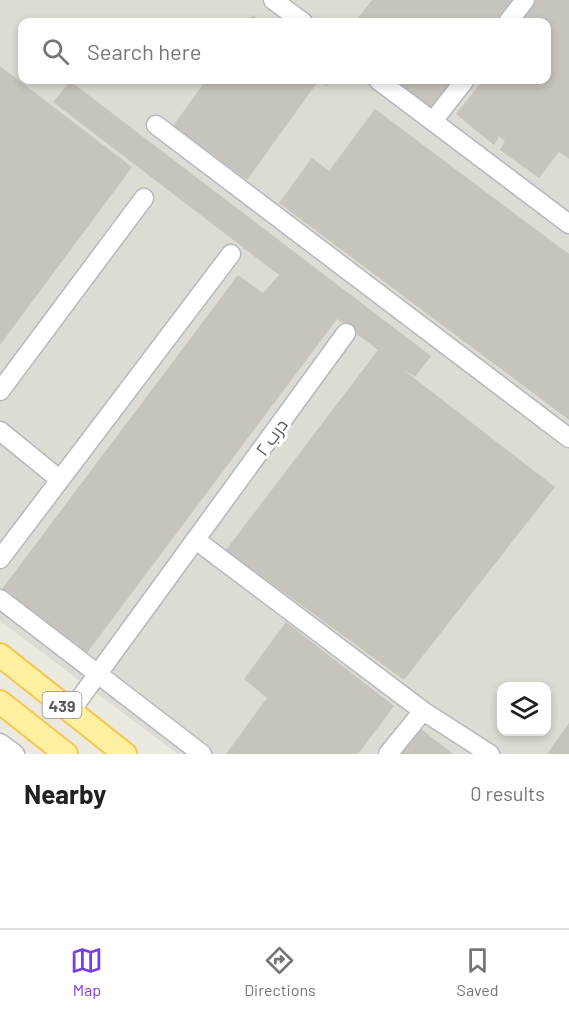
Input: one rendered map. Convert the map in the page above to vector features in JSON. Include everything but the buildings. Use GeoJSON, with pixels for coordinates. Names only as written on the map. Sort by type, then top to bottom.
{"type":"FeatureCollection","features":[{"type":"Feature","properties":{"kind":"main road","name":"439"},"geometry":{"type":"LineString","coordinates":[[0,656],[119,751]]}},
{"type":"Feature","properties":{"kind":"main road","name":"439"},"geometry":{"type":"LineString","coordinates":[[0,702],[66,754]]}},
{"type":"Feature","properties":{"kind":"lane"},"geometry":{"type":"LineString","coordinates":[[273,0],[298,18]]}},
{"type":"Feature","properties":{"kind":"lane"},"geometry":{"type":"LineString","coordinates":[[511,18],[525,0]]}},
{"type":"Feature","properties":{"kind":"lane"},"geometry":{"type":"LineString","coordinates":[[383,84],[569,224]]}},
{"type":"Feature","properties":{"kind":"lane"},"geometry":{"type":"LineString","coordinates":[[433,121],[462,84]]}},
{"type":"Feature","properties":{"kind":"lane"},"geometry":{"type":"LineString","coordinates":[[156,125],[569,438]]}},
{"type":"Feature","properties":{"kind":"lane"},"geometry":{"type":"LineString","coordinates":[[0,391],[144,198]]}},
{"type":"Feature","properties":{"kind":"lane"},"geometry":{"type":"LineString","coordinates":[[0,560],[231,254]]}},
{"type":"Feature","properties":{"kind":"lane","name":"درب ۲"},"geometry":{"type":"LineString","coordinates":[[70,712],[346,333]]}},
{"type":"Feature","properties":{"kind":"lane"},"geometry":{"type":"LineString","coordinates":[[0,431],[59,479]]}},
{"type":"Feature","properties":{"kind":"lane"},"geometry":{"type":"LineString","coordinates":[[196,540],[423,711],[490,754]]}},
{"type":"Feature","properties":{"kind":"lane"},"geometry":{"type":"LineString","coordinates":[[0,599],[202,754]]}},
{"type":"Feature","properties":{"kind":"lane"},"geometry":{"type":"LineString","coordinates":[[388,754],[423,711]]}},
{"type":"Feature","properties":{"kind":"lane"},"geometry":{"type":"LineString","coordinates":[[0,742],[15,754]]}},
{"type":"Feature","properties":{"kind":"shaded area"},"geometry":{"type":"Polygon","coordinates":[[[0,0],[569,0],[569,754],[178,754],[0,621],[0,0]]]}}]}
